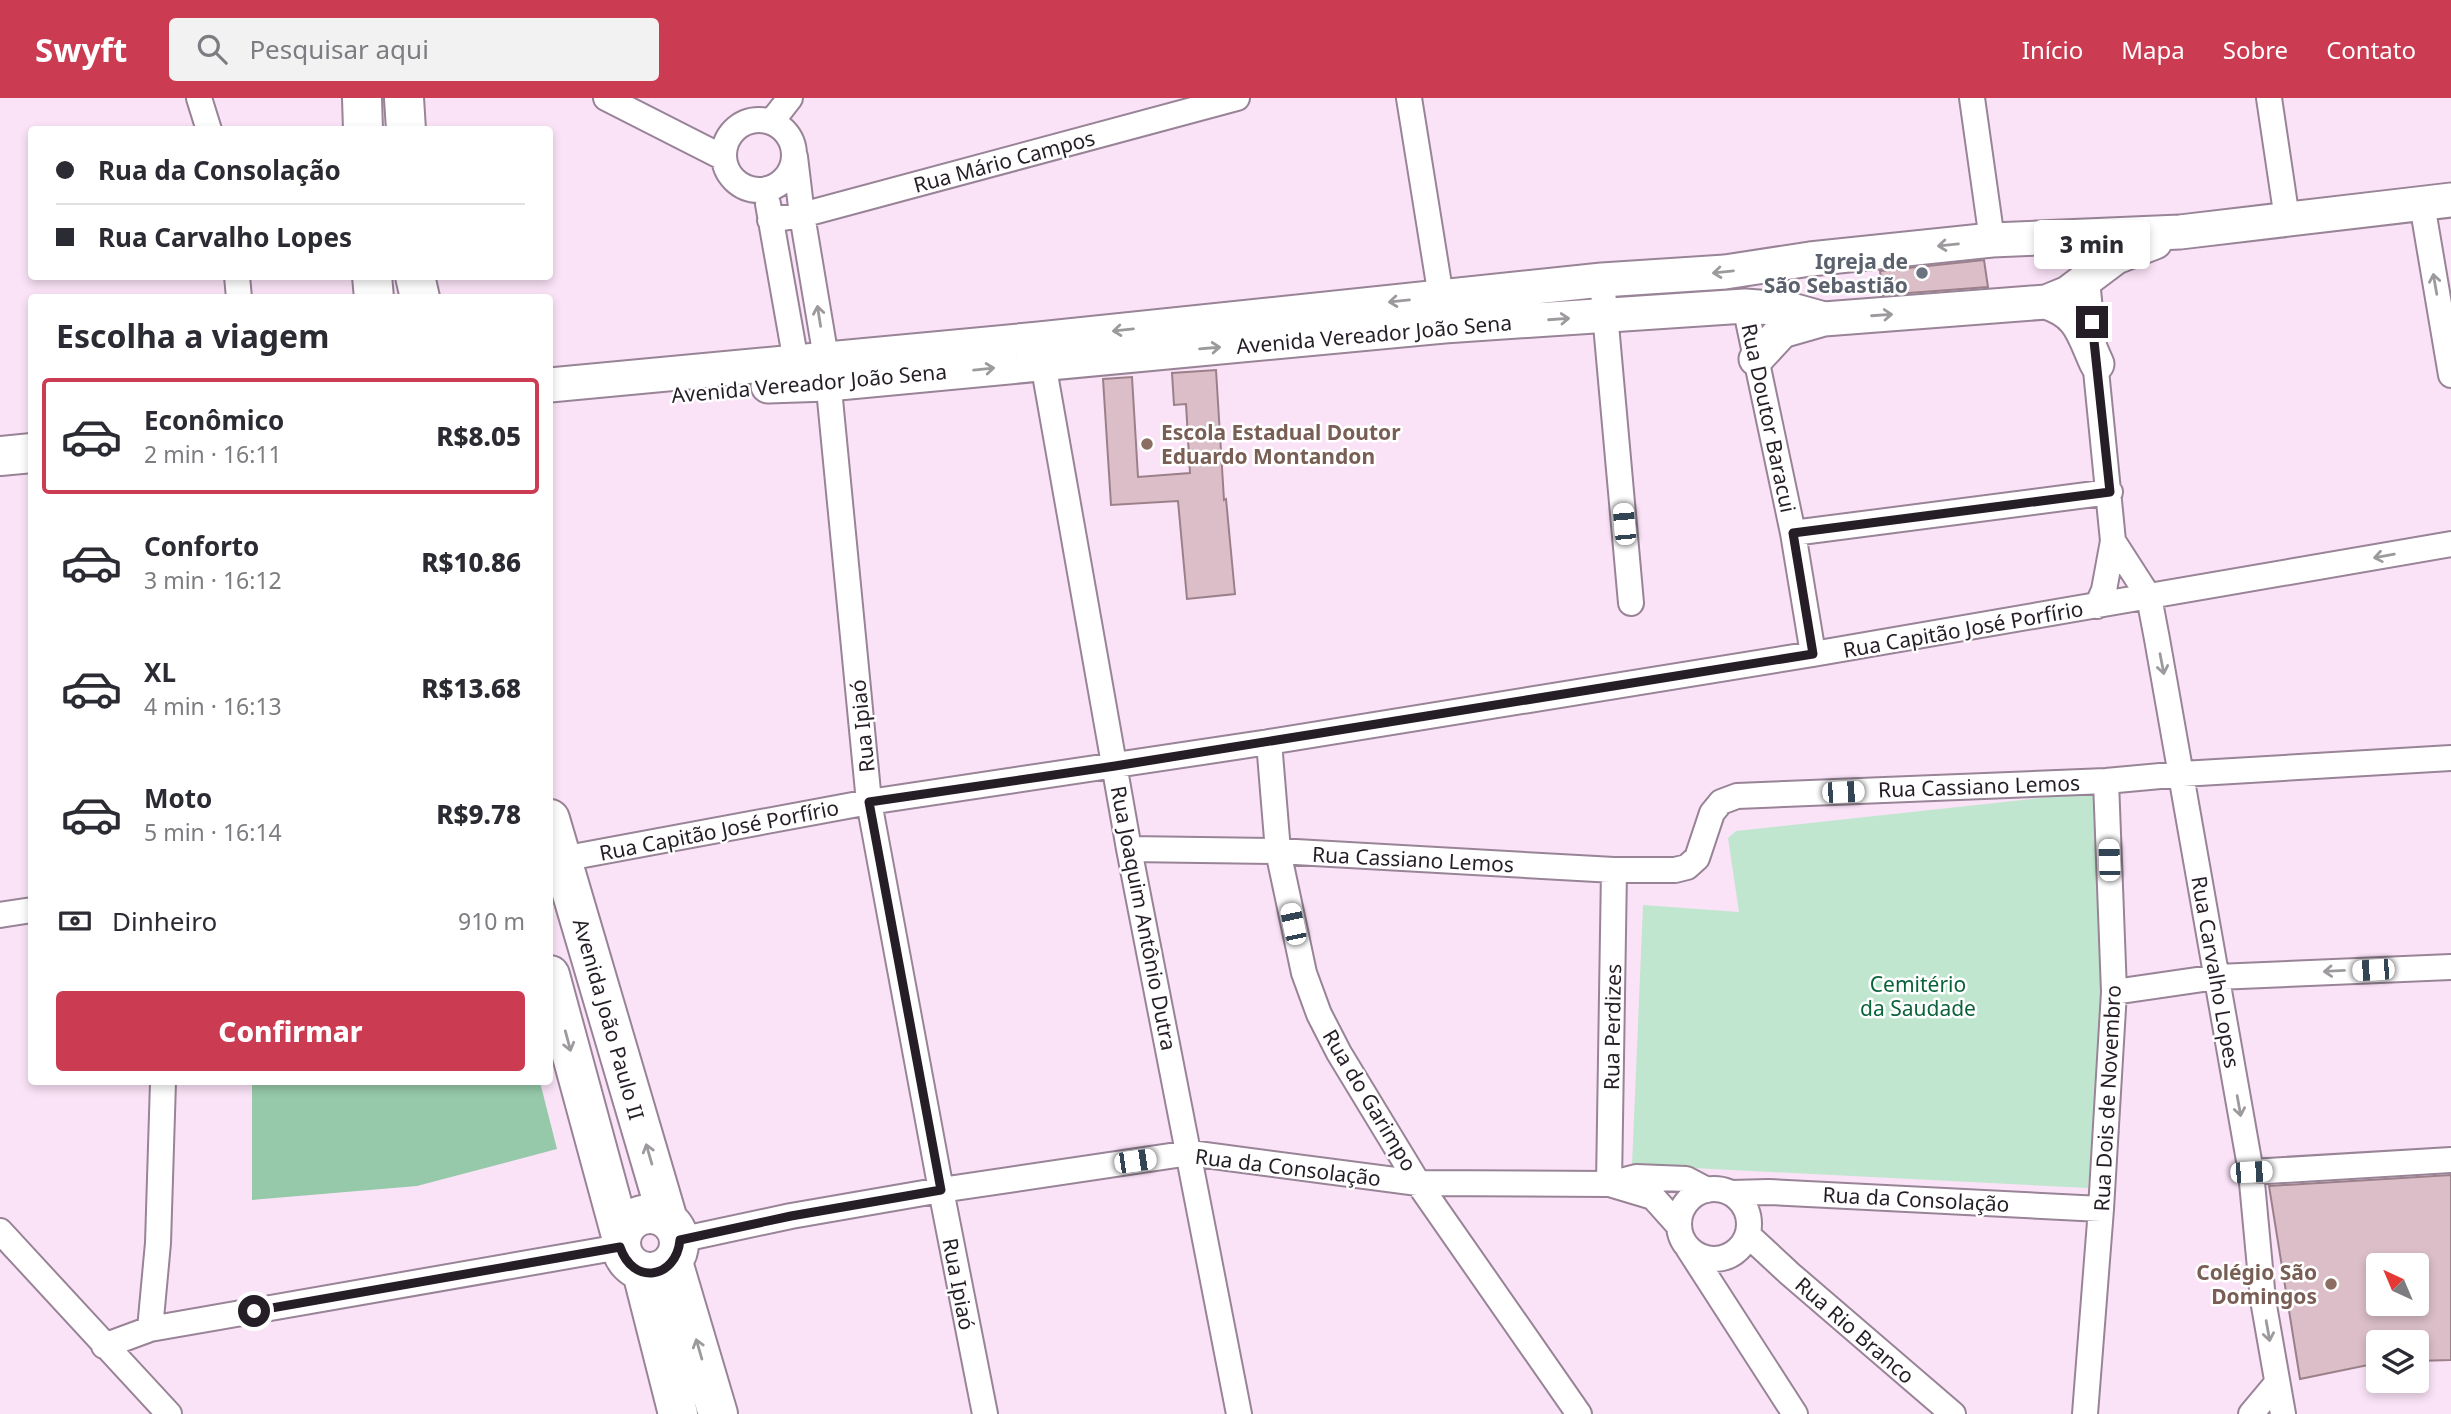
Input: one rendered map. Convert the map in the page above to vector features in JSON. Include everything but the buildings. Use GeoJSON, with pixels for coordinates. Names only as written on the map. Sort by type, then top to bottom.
{"type":"FeatureCollection","features":[{"type":"Feature","properties":{"kind":"main road"},"geometry":{"type":"LineString","coordinates":[[362,98],[363,126]]}},
{"type":"Feature","properties":{"kind":"main road"},"geometry":{"type":"LineString","coordinates":[[404,98],[406,126]]}},
{"type":"Feature","properties":{"kind":"main road","name":"Avenida Vereador João Sena"},"geometry":{"type":"LineString","coordinates":[[1041,351],[1441,297],[1602,280],[1725,272],[1810,258],[1992,240],[2180,232],[2436,202]]}},
{"type":"Feature","properties":{"kind":"main road","name":"Avenida Vereador João Sena"},"geometry":{"type":"LineString","coordinates":[[553,405],[812,372],[1041,351],[1745,306],[1788,309],[1824,319],[2046,302],[2068,293],[2116,257],[2180,232]]}},
{"type":"Feature","properties":{"kind":"main road"},"geometry":{"type":"LineString","coordinates":[[2065,237],[2078,248],[2087,280]]}},
{"type":"Feature","properties":{"kind":"main road"},"geometry":{"type":"LineString","coordinates":[[1788,309],[1783,282],[1791,271],[1810,258]]}},
{"type":"Feature","properties":{"kind":"main road"},"geometry":{"type":"LineString","coordinates":[[2046,302],[2064,308],[2076,320],[2097,364]]}},
{"type":"Feature","properties":{"kind":"main road"},"geometry":{"type":"LineString","coordinates":[[1756,359],[1782,331],[1824,319]]}},
{"type":"Feature","properties":{"kind":"main road","name":"Avenida Vereador João Sena"},"geometry":{"type":"LineString","coordinates":[[553,385],[812,372]]}},
{"type":"Feature","properties":{"kind":"main road"},"geometry":{"type":"LineString","coordinates":[[0,456],[28,453]]}},
{"type":"Feature","properties":{"kind":"main road","name":"Avenida João Paulo II"},"geometry":{"type":"LineString","coordinates":[[553,829],[651,1246],[678,1414]]}},
{"type":"Feature","properties":{"kind":"main road","name":"Avenida João Paulo II"},"geometry":{"type":"LineString","coordinates":[[553,983],[651,1246],[718,1414]]}},
{"type":"Feature","properties":{"kind":"street"},"geometry":{"type":"LineString","coordinates":[[199,98],[208,126]]}},
{"type":"Feature","properties":{"kind":"street"},"geometry":{"type":"LineString","coordinates":[[606,98],[724,158]]}},
{"type":"Feature","properties":{"kind":"street"},"geometry":{"type":"LineString","coordinates":[[790,98],[772,121],[751,120],[741,124],[728,139],[724,158],[733,179],[754,190],[765,190],[786,179],[795,157]]}},
{"type":"Feature","properties":{"kind":"street","name":"Rua Mário Campos"},"geometry":{"type":"LineString","coordinates":[[770,220],[802,215],[1237,98]]}},
{"type":"Feature","properties":{"kind":"street"},"geometry":{"type":"LineString","coordinates":[[1409,98],[1441,297]]}},
{"type":"Feature","properties":{"kind":"street"},"geometry":{"type":"LineString","coordinates":[[1972,98],[1992,240]]}},
{"type":"Feature","properties":{"kind":"street"},"geometry":{"type":"LineString","coordinates":[[2269,98],[2287,219]]}},
{"type":"Feature","properties":{"kind":"street","name":"Rua Ipiaó"},"geometry":{"type":"LineString","coordinates":[[772,121],[782,127],[794,146],[802,215],[812,372],[869,802],[985,1414]]}},
{"type":"Feature","properties":{"kind":"street","name":"Rua Ipiaó"},"geometry":{"type":"LineString","coordinates":[[765,190],[770,220],[812,372]]}},
{"type":"Feature","properties":{"kind":"street"},"geometry":{"type":"LineString","coordinates":[[2436,202],[2451,375]]}},
{"type":"Feature","properties":{"kind":"street"},"geometry":{"type":"LineString","coordinates":[[1602,280],[1631,603]]}},
{"type":"Feature","properties":{"kind":"street","name":"Rua Carvalho Lopes"},"geometry":{"type":"LineString","coordinates":[[2087,280],[2113,541],[2104,590],[2097,606]]}},
{"type":"Feature","properties":{"kind":"street","name":"Rua Doutor Baracui"},"geometry":{"type":"LineString","coordinates":[[1745,306],[1793,533],[1813,654]]}},
{"type":"Feature","properties":{"kind":"street","name":"Rua Joaquim Antônio Dutra"},"geometry":{"type":"LineString","coordinates":[[1041,351],[1129,849],[1239,1414]]}},
{"type":"Feature","properties":{"kind":"street"},"geometry":{"type":"LineString","coordinates":[[1793,533],[2110,492]]}},
{"type":"Feature","properties":{"kind":"street","name":"Rua Carvalho Lopes"},"geometry":{"type":"LineString","coordinates":[[2113,541],[2149,597],[2251,1172],[2263,1300],[2283,1414]]}},
{"type":"Feature","properties":{"kind":"street","name":"Rua Capitão José Porfírio"},"geometry":{"type":"LineString","coordinates":[[562,859],[869,802],[1269,742],[1813,654],[2451,544]]}},
{"type":"Feature","properties":{"kind":"street","name":"Rua do Garimpo"},"geometry":{"type":"LineString","coordinates":[[1269,742],[1278,851],[1304,973],[1319,1014],[1339,1054],[1418,1183],[1579,1414]]}},
{"type":"Feature","properties":{"kind":"street","name":"Rua Cassiano Lemos"},"geometry":{"type":"LineString","coordinates":[[1129,849],[1278,851],[1614,870],[1675,870],[1687,867],[1697,858],[1712,813],[1721,802],[1737,796],[2106,781],[2451,758]]}},
{"type":"Feature","properties":{"kind":"street","name":"Rua Dois de Novembro"},"geometry":{"type":"LineString","coordinates":[[2085,1414],[2114,992],[2106,781]]}},
{"type":"Feature","properties":{"kind":"street","name":"Rua Perdizes"},"geometry":{"type":"LineString","coordinates":[[1609,1184],[1614,870]]}},
{"type":"Feature","properties":{"kind":"street"},"geometry":{"type":"LineString","coordinates":[[0,915],[28,911]]}},
{"type":"Feature","properties":{"kind":"street"},"geometry":{"type":"LineString","coordinates":[[2114,992],[2217,977],[2451,967]]}},
{"type":"Feature","properties":{"kind":"street"},"geometry":{"type":"LineString","coordinates":[[150,1329],[158,1243],[163,1085]]}},
{"type":"Feature","properties":{"kind":"street","name":"Rua da Consolação"},"geometry":{"type":"LineString","coordinates":[[104,1346],[150,1329],[651,1246],[791,1216],[941,1190],[1190,1153],[1418,1183],[1609,1184],[1636,1177],[1686,1179],[1719,1192],[1769,1192],[2101,1209]]}},
{"type":"Feature","properties":{"kind":"street"},"geometry":{"type":"LineString","coordinates":[[2251,1172],[2451,1160]]}},
{"type":"Feature","properties":{"kind":"street","name":"Rua da Consolação"},"geometry":{"type":"LineString","coordinates":[[1609,1184],[1653,1197],[1684,1237]]}},
{"type":"Feature","properties":{"kind":"street"},"geometry":{"type":"LineString","coordinates":[[1727,1310],[1735,1249],[1749,1223],[1747,1211],[1740,1200],[1719,1192],[1696,1195],[1687,1203],[1681,1214],[1684,1237],[1727,1310],[1795,1414]]}},
{"type":"Feature","properties":{"kind":"street"},"geometry":{"type":"LineString","coordinates":[[1684,1237],[1705,1258],[1735,1249]]}},
{"type":"Feature","properties":{"kind":"street"},"geometry":{"type":"LineString","coordinates":[[3,1240],[169,1414]]}},
{"type":"Feature","properties":{"kind":"street","name":"Rua Rio Branco"},"geometry":{"type":"LineString","coordinates":[[1735,1249],[1790,1274],[1953,1414]]}},
{"type":"Feature","properties":{"kind":"street"},"geometry":{"type":"LineString","coordinates":[[2251,1414],[2277,1383]]}},
{"type":"Feature","properties":{"kind":"green space","name":"Cemitério da Saudade"},"geometry":{"type":"Polygon","coordinates":[[[2095,792],[2104,989],[2088,1188],[1632,1165],[1643,905],[1739,912],[1728,838],[1736,831],[2095,792]]]}},
{"type":"Feature","properties":{"kind":"green space"},"geometry":{"type":"Polygon","coordinates":[[[252,1085],[541,1085],[557,1149],[417,1186],[252,1200],[252,1085]]]}},
{"type":"Feature","properties":{"kind":"place","name":"Igreja de São Sebastião"},"geometry":{"type":"Point","coordinates":[1922,273]}},
{"type":"Feature","properties":{"kind":"place","name":"Escola Estadual Doutor Eduardo Montandon"},"geometry":{"type":"Point","coordinates":[1147,444]}},
{"type":"Feature","properties":{"kind":"place","name":"Colégio São Domingos"},"geometry":{"type":"Point","coordinates":[2331,1284]}},
{"type":"Feature","properties":{"kind":"route"},"geometry":{"type":"LineString","coordinates":[[254,1311],[620,1247],[631,1267],[653,1273],[673,1262],[680,1240],[791,1216],[941,1190],[869,802],[1115,766],[1813,654],[1793,533],[2110,492],[2092,322]]}}]}
